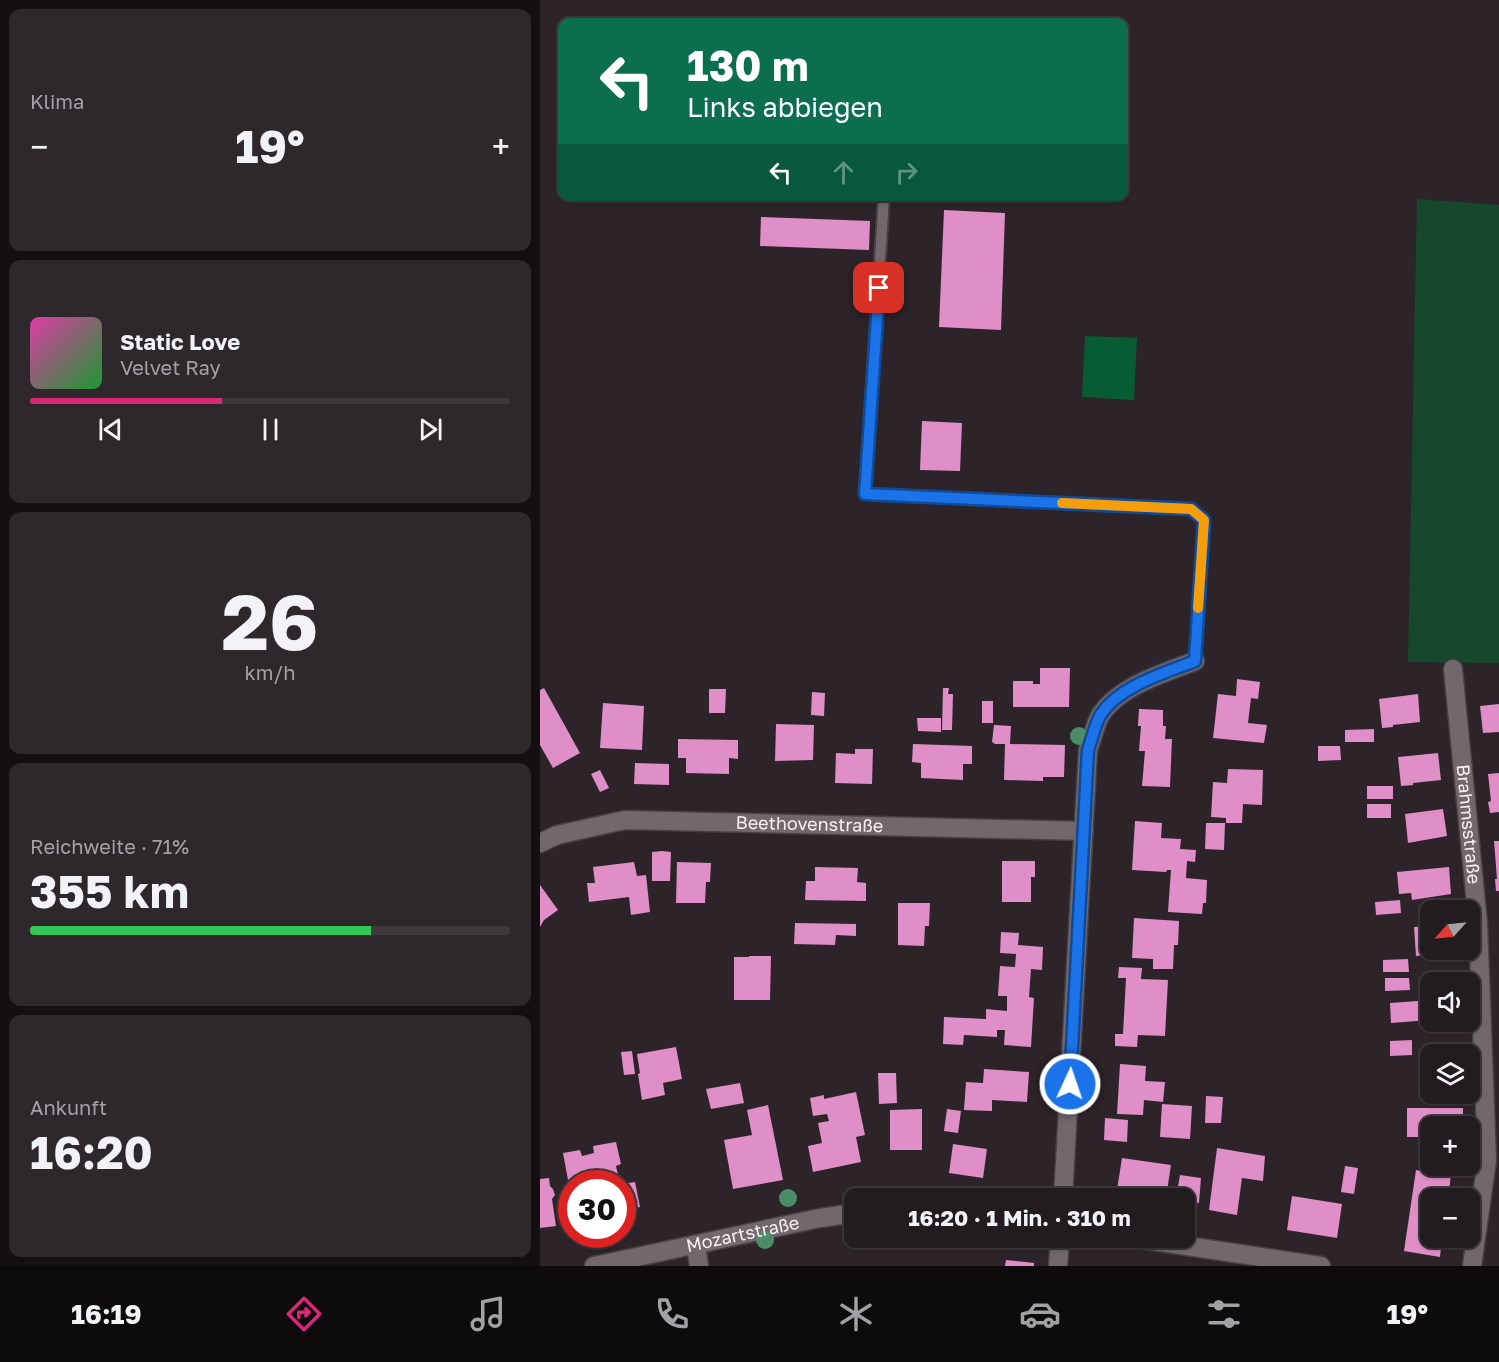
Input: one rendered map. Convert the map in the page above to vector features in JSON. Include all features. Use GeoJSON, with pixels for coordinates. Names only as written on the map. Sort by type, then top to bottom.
{"type":"FeatureCollection","features":[{"type":"Feature","properties":{"kind":"street"},"geometry":{"type":"LineString","coordinates":[[1064,1188],[1088,750],[1101,714],[1118,698],[1139,683],[1195,661]]}},
{"type":"Feature","properties":{"kind":"street","name":"Brahmsstraße"},"geometry":{"type":"LineString","coordinates":[[1453,669],[1478,924],[1487,1160],[1472,1266]]}},
{"type":"Feature","properties":{"kind":"street","name":"Beethovenstraße"},"geometry":{"type":"LineString","coordinates":[[540,843],[557,836],[625,820],[1083,831]]}},
{"type":"Feature","properties":{"kind":"street","name":"Mozartstraße"},"geometry":{"type":"LineString","coordinates":[[594,1266],[844,1215]]}},
{"type":"Feature","properties":{"kind":"street"},"geometry":{"type":"LineString","coordinates":[[696,1245],[699,1266]]}},
{"type":"Feature","properties":{"kind":"street"},"geometry":{"type":"LineString","coordinates":[[1195,1247],[1321,1266]]}},
{"type":"Feature","properties":{"kind":"street"},"geometry":{"type":"LineString","coordinates":[[1058,1266],[1059,1248]]}},
{"type":"Feature","properties":{"kind":"lane"},"geometry":{"type":"LineString","coordinates":[[885,201],[865,494],[1191,509],[1204,520],[1195,661]]}},
{"type":"Feature","properties":{"kind":"shaded area"},"geometry":{"type":"Polygon","coordinates":[[[1417,199],[1499,205],[1499,663],[1408,662],[1417,199]]]}},
{"type":"Feature","properties":{"kind":"shaded area"},"geometry":{"type":"Polygon","coordinates":[[[1085,336],[1137,338],[1134,400],[1082,397],[1085,336]]]}},
{"type":"Feature","properties":{"kind":"building"},"geometry":{"type":"Polygon","coordinates":[[[944,210],[1005,213],[1001,330],[939,327],[944,210]]]}},
{"type":"Feature","properties":{"kind":"building"},"geometry":{"type":"Polygon","coordinates":[[[761,217],[870,221],[869,250],[760,246],[761,217]]]}},
{"type":"Feature","properties":{"kind":"building"},"geometry":{"type":"Polygon","coordinates":[[[922,421],[962,423],[960,471],[920,470],[922,421]]]}},
{"type":"Feature","properties":{"kind":"building"},"geometry":{"type":"Polygon","coordinates":[[[1040,668],[1070,668],[1069,707],[1013,707],[1013,681],[1033,681],[1033,684],[1040,684],[1040,668]]]}},
{"type":"Feature","properties":{"kind":"building"},"geometry":{"type":"Polygon","coordinates":[[[1237,679],[1260,682],[1258,699],[1251,698],[1248,723],[1267,725],[1264,743],[1213,738],[1218,694],[1236,696],[1237,679]]]}},
{"type":"Feature","properties":{"kind":"building"},"geometry":{"type":"Polygon","coordinates":[[[544,688],[580,753],[553,768],[540,745],[540,690],[544,688]]]}},
{"type":"Feature","properties":{"kind":"building"},"geometry":{"type":"Polygon","coordinates":[[[943,688],[949,688],[948,694],[953,694],[952,730],[942,730],[943,688]]]}},
{"type":"Feature","properties":{"kind":"building"},"geometry":{"type":"Polygon","coordinates":[[[709,689],[726,689],[725,713],[709,713],[709,689]]]}},
{"type":"Feature","properties":{"kind":"building"},"geometry":{"type":"Polygon","coordinates":[[[812,692],[825,693],[824,716],[811,715],[812,692]]]}},
{"type":"Feature","properties":{"kind":"building"},"geometry":{"type":"Polygon","coordinates":[[[1418,694],[1420,722],[1382,728],[1379,699],[1418,694]]]}},
{"type":"Feature","properties":{"kind":"building"},"geometry":{"type":"Polygon","coordinates":[[[982,701],[993,701],[993,723],[982,723],[982,701]]]}},
{"type":"Feature","properties":{"kind":"building"},"geometry":{"type":"Polygon","coordinates":[[[603,703],[644,706],[642,750],[600,748],[603,703]]]}},
{"type":"Feature","properties":{"kind":"building"},"geometry":{"type":"Polygon","coordinates":[[[1499,704],[1499,732],[1483,733],[1480,706],[1499,704]]]}},
{"type":"Feature","properties":{"kind":"building"},"geometry":{"type":"Polygon","coordinates":[[[1139,709],[1163,710],[1163,726],[1166,726],[1165,739],[1172,739],[1170,787],[1142,786],[1145,751],[1139,751],[1141,726],[1138,726],[1139,709]]]}},
{"type":"Feature","properties":{"kind":"building"},"geometry":{"type":"Polygon","coordinates":[[[917,718],[941,718],[941,732],[918,731],[917,718]]]}},
{"type":"Feature","properties":{"kind":"building"},"geometry":{"type":"Polygon","coordinates":[[[776,724],[814,725],[813,760],[775,761],[776,724]]]}},
{"type":"Feature","properties":{"kind":"building"},"geometry":{"type":"Polygon","coordinates":[[[994,725],[1011,726],[1010,744],[1065,745],[1064,777],[1043,777],[1043,781],[1004,780],[1005,744],[992,742],[994,725]]]}},
{"type":"Feature","properties":{"kind":"building"},"geometry":{"type":"Polygon","coordinates":[[[1374,729],[1374,742],[1345,742],[1345,730],[1374,729]]]}},
{"type":"Feature","properties":{"kind":"building"},"geometry":{"type":"Polygon","coordinates":[[[678,739],[738,740],[738,759],[729,758],[729,774],[686,773],[686,758],[678,758],[678,739]]]}},
{"type":"Feature","properties":{"kind":"building"},"geometry":{"type":"Polygon","coordinates":[[[913,744],[972,746],[972,764],[963,764],[963,780],[921,778],[921,763],[912,762],[913,744]]]}},
{"type":"Feature","properties":{"kind":"building"},"geometry":{"type":"Polygon","coordinates":[[[1318,746],[1340,746],[1341,760],[1318,761],[1318,746]]]}},
{"type":"Feature","properties":{"kind":"building"},"geometry":{"type":"Polygon","coordinates":[[[855,749],[873,749],[872,784],[835,783],[836,753],[855,754],[855,749]]]}},
{"type":"Feature","properties":{"kind":"building"},"geometry":{"type":"Polygon","coordinates":[[[1438,753],[1441,780],[1401,786],[1398,757],[1438,753]]]}},
{"type":"Feature","properties":{"kind":"building"},"geometry":{"type":"Polygon","coordinates":[[[635,763],[669,764],[669,785],[634,784],[635,763]]]}},
{"type":"Feature","properties":{"kind":"building"},"geometry":{"type":"Polygon","coordinates":[[[1228,769],[1263,770],[1262,805],[1243,804],[1242,823],[1226,823],[1226,818],[1211,817],[1213,782],[1227,783],[1228,769]]]}},
{"type":"Feature","properties":{"kind":"building"},"geometry":{"type":"Polygon","coordinates":[[[600,770],[609,788],[600,792],[591,774],[600,770]]]}},
{"type":"Feature","properties":{"kind":"building"},"geometry":{"type":"Polygon","coordinates":[[[1499,773],[1499,812],[1490,813],[1488,774],[1499,773]]]}},
{"type":"Feature","properties":{"kind":"building"},"geometry":{"type":"Polygon","coordinates":[[[1367,786],[1393,786],[1393,799],[1367,799],[1367,786]]]}},
{"type":"Feature","properties":{"kind":"building"},"geometry":{"type":"Polygon","coordinates":[[[1367,804],[1391,804],[1391,818],[1367,818],[1367,804]]]}},
{"type":"Feature","properties":{"kind":"building"},"geometry":{"type":"Polygon","coordinates":[[[1443,809],[1447,836],[1408,843],[1405,814],[1443,809]]]}},
{"type":"Feature","properties":{"kind":"building"},"geometry":{"type":"Polygon","coordinates":[[[1135,821],[1162,823],[1161,838],[1181,839],[1180,849],[1196,850],[1195,862],[1187,861],[1186,878],[1207,880],[1206,903],[1203,903],[1202,914],[1168,912],[1171,870],[1166,872],[1132,870],[1135,821]]]}},
{"type":"Feature","properties":{"kind":"building"},"geometry":{"type":"Polygon","coordinates":[[[1206,823],[1225,823],[1224,850],[1205,849],[1206,823]]]}},
{"type":"Feature","properties":{"kind":"building"},"geometry":{"type":"Polygon","coordinates":[[[1494,841],[1499,841],[1499,891],[1496,891],[1494,841]]]}},
{"type":"Feature","properties":{"kind":"building"},"geometry":{"type":"Polygon","coordinates":[[[652,852],[671,852],[670,881],[652,881],[652,852]]]}},
{"type":"Feature","properties":{"kind":"building"},"geometry":{"type":"Polygon","coordinates":[[[1002,861],[1035,861],[1035,877],[1031,877],[1031,902],[1002,902],[1002,861]]]}},
{"type":"Feature","properties":{"kind":"building"},"geometry":{"type":"Polygon","coordinates":[[[634,862],[637,876],[646,875],[650,912],[631,915],[629,897],[589,902],[587,883],[595,883],[593,867],[634,862]]]}},
{"type":"Feature","properties":{"kind":"building"},"geometry":{"type":"Polygon","coordinates":[[[677,862],[711,863],[710,882],[706,882],[705,903],[676,903],[677,862]]]}},
{"type":"Feature","properties":{"kind":"building"},"geometry":{"type":"Polygon","coordinates":[[[815,867],[858,868],[857,882],[866,883],[866,901],[805,900],[806,881],[815,881],[815,867]]]}},
{"type":"Feature","properties":{"kind":"building"},"geometry":{"type":"Polygon","coordinates":[[[1449,867],[1451,894],[1412,900],[1411,893],[1399,894],[1397,872],[1449,867]]]}},
{"type":"Feature","properties":{"kind":"building"},"geometry":{"type":"Polygon","coordinates":[[[540,885],[558,910],[544,920],[540,927],[540,885]]]}},
{"type":"Feature","properties":{"kind":"building"},"geometry":{"type":"Polygon","coordinates":[[[1400,900],[1401,913],[1376,915],[1375,902],[1400,900]]]}},
{"type":"Feature","properties":{"kind":"building"},"geometry":{"type":"Polygon","coordinates":[[[898,903],[930,903],[929,926],[925,926],[924,946],[898,945],[898,903]]]}},
{"type":"Feature","properties":{"kind":"building"},"geometry":{"type":"Polygon","coordinates":[[[1134,918],[1179,921],[1178,945],[1174,945],[1173,969],[1153,969],[1153,959],[1132,958],[1134,918]]]}},
{"type":"Feature","properties":{"kind":"building"},"geometry":{"type":"Polygon","coordinates":[[[795,923],[856,924],[856,936],[836,935],[835,945],[794,944],[795,923]]]}},
{"type":"Feature","properties":{"kind":"building"},"geometry":{"type":"Polygon","coordinates":[[[1414,927],[1420,927],[1420,956],[1416,956],[1414,927]]]}},
{"type":"Feature","properties":{"kind":"building"},"geometry":{"type":"Polygon","coordinates":[[[1001,932],[1019,933],[1018,945],[1043,947],[1042,970],[1031,969],[1029,997],[1034,998],[1031,1047],[1004,1045],[1005,1030],[997,1030],[997,1037],[964,1035],[963,1045],[943,1044],[944,1017],[986,1019],[986,1009],[1007,1011],[1007,996],[998,996],[1000,966],[1015,967],[1016,954],[1000,953],[1001,932]]]}},
{"type":"Feature","properties":{"kind":"building"},"geometry":{"type":"Polygon","coordinates":[[[771,956],[770,1000],[734,1000],[734,957],[771,956]]]}},
{"type":"Feature","properties":{"kind":"building"},"geometry":{"type":"Polygon","coordinates":[[[1408,959],[1409,972],[1383,972],[1383,960],[1408,959]]]}},
{"type":"Feature","properties":{"kind":"building"},"geometry":{"type":"Polygon","coordinates":[[[1119,967],[1142,968],[1141,979],[1168,980],[1165,1036],[1138,1035],[1137,1047],[1115,1046],[1115,1034],[1123,1034],[1126,978],[1118,978],[1119,967]]]}},
{"type":"Feature","properties":{"kind":"building"},"geometry":{"type":"Polygon","coordinates":[[[1385,978],[1409,978],[1410,990],[1385,991],[1385,978]]]}},
{"type":"Feature","properties":{"kind":"building"},"geometry":{"type":"Polygon","coordinates":[[[1418,993],[1420,993],[1420,1021],[1391,1023],[1390,1003],[1418,1001],[1418,993]]]}},
{"type":"Feature","properties":{"kind":"building"},"geometry":{"type":"Polygon","coordinates":[[[1412,1040],[1412,1055],[1390,1056],[1390,1041],[1412,1040]]]}},
{"type":"Feature","properties":{"kind":"building"},"geometry":{"type":"Polygon","coordinates":[[[676,1047],[682,1079],[663,1083],[665,1095],[642,1100],[637,1054],[676,1047]]]}},
{"type":"Feature","properties":{"kind":"building"},"geometry":{"type":"Polygon","coordinates":[[[632,1051],[635,1074],[624,1075],[621,1052],[632,1051]]]}},
{"type":"Feature","properties":{"kind":"building"},"geometry":{"type":"Polygon","coordinates":[[[1120,1064],[1146,1066],[1145,1081],[1165,1082],[1163,1102],[1144,1100],[1143,1115],[1117,1114],[1120,1064]]]}},
{"type":"Feature","properties":{"kind":"building"},"geometry":{"type":"Polygon","coordinates":[[[984,1069],[1029,1072],[1027,1102],[992,1100],[992,1111],[964,1110],[966,1082],[983,1083],[984,1069]]]}},
{"type":"Feature","properties":{"kind":"building"},"geometry":{"type":"Polygon","coordinates":[[[878,1073],[896,1073],[897,1103],[879,1104],[878,1073]]]}},
{"type":"Feature","properties":{"kind":"building"},"geometry":{"type":"Polygon","coordinates":[[[740,1083],[744,1103],[711,1109],[706,1089],[740,1083]]]}},
{"type":"Feature","properties":{"kind":"building"},"geometry":{"type":"Polygon","coordinates":[[[856,1092],[865,1135],[856,1137],[861,1162],[813,1172],[808,1146],[822,1143],[818,1123],[829,1121],[827,1114],[813,1116],[810,1098],[824,1095],[824,1099],[856,1092]]]}},
{"type":"Feature","properties":{"kind":"building"},"geometry":{"type":"Polygon","coordinates":[[[1206,1096],[1223,1097],[1221,1123],[1205,1123],[1206,1096]]]}},
{"type":"Feature","properties":{"kind":"building"},"geometry":{"type":"Polygon","coordinates":[[[1162,1104],[1192,1106],[1190,1139],[1160,1137],[1162,1104]]]}},
{"type":"Feature","properties":{"kind":"building"},"geometry":{"type":"Polygon","coordinates":[[[768,1105],[783,1180],[733,1189],[724,1140],[752,1135],[747,1110],[768,1105]]]}},
{"type":"Feature","properties":{"kind":"building"},"geometry":{"type":"Polygon","coordinates":[[[1407,1108],[1463,1108],[1463,1116],[1420,1116],[1420,1137],[1407,1137],[1407,1108]]]}},
{"type":"Feature","properties":{"kind":"building"},"geometry":{"type":"Polygon","coordinates":[[[922,1109],[922,1150],[890,1150],[890,1110],[922,1109]]]}},
{"type":"Feature","properties":{"kind":"building"},"geometry":{"type":"Polygon","coordinates":[[[947,1109],[961,1111],[958,1133],[944,1131],[947,1109]]]}},
{"type":"Feature","properties":{"kind":"building"},"geometry":{"type":"Polygon","coordinates":[[[1105,1118],[1128,1120],[1127,1142],[1104,1140],[1105,1118]]]}},
{"type":"Feature","properties":{"kind":"building"},"geometry":{"type":"Polygon","coordinates":[[[616,1142],[621,1164],[616,1166],[617,1170],[566,1170],[563,1153],[580,1150],[582,1156],[594,1153],[593,1146],[616,1142]]]}},
{"type":"Feature","properties":{"kind":"building"},"geometry":{"type":"Polygon","coordinates":[[[953,1144],[987,1149],[983,1178],[949,1173],[953,1144]]]}},
{"type":"Feature","properties":{"kind":"building"},"geometry":{"type":"Polygon","coordinates":[[[1217,1148],[1265,1156],[1263,1181],[1242,1178],[1237,1215],[1209,1210],[1217,1148]]]}},
{"type":"Feature","properties":{"kind":"building"},"geometry":{"type":"Polygon","coordinates":[[[1122,1158],[1171,1165],[1168,1188],[1117,1188],[1122,1158]]]}},
{"type":"Feature","properties":{"kind":"building"},"geometry":{"type":"Polygon","coordinates":[[[1345,1166],[1358,1168],[1354,1194],[1341,1192],[1345,1166]]]}},
{"type":"Feature","properties":{"kind":"building"},"geometry":{"type":"Polygon","coordinates":[[[1416,1170],[1420,1171],[1420,1176],[1451,1176],[1449,1188],[1420,1188],[1420,1248],[1441,1248],[1440,1257],[1404,1251],[1416,1170]]]}},
{"type":"Feature","properties":{"kind":"building"},"geometry":{"type":"Polygon","coordinates":[[[1180,1175],[1201,1178],[1199,1203],[1195,1202],[1195,1188],[1178,1188],[1180,1175]]]}},
{"type":"Feature","properties":{"kind":"building"},"geometry":{"type":"Polygon","coordinates":[[[549,1178],[555,1195],[552,1199],[556,1226],[540,1228],[540,1179],[549,1178]]]}},
{"type":"Feature","properties":{"kind":"building"},"geometry":{"type":"Polygon","coordinates":[[[636,1187],[640,1207],[636,1208],[636,1187]]]}},
{"type":"Feature","properties":{"kind":"building"},"geometry":{"type":"Polygon","coordinates":[[[1292,1196],[1342,1204],[1337,1238],[1287,1230],[1292,1196]]]}},
{"type":"Feature","properties":{"kind":"building"},"geometry":{"type":"Polygon","coordinates":[[[1006,1260],[1034,1263],[1034,1266],[1005,1266],[1006,1260]]]}},
{"type":"Feature","properties":{"kind":"slow traffic"},"geometry":{"type":"LineString","coordinates":[[1062,503],[1191,509],[1204,520],[1198,608]]}},
{"type":"Feature","properties":{"kind":"route"},"geometry":{"type":"LineString","coordinates":[[879,288],[865,494],[1191,509],[1204,520],[1195,661],[1139,683],[1118,698],[1101,714],[1088,750],[1070,1084]]}}]}
